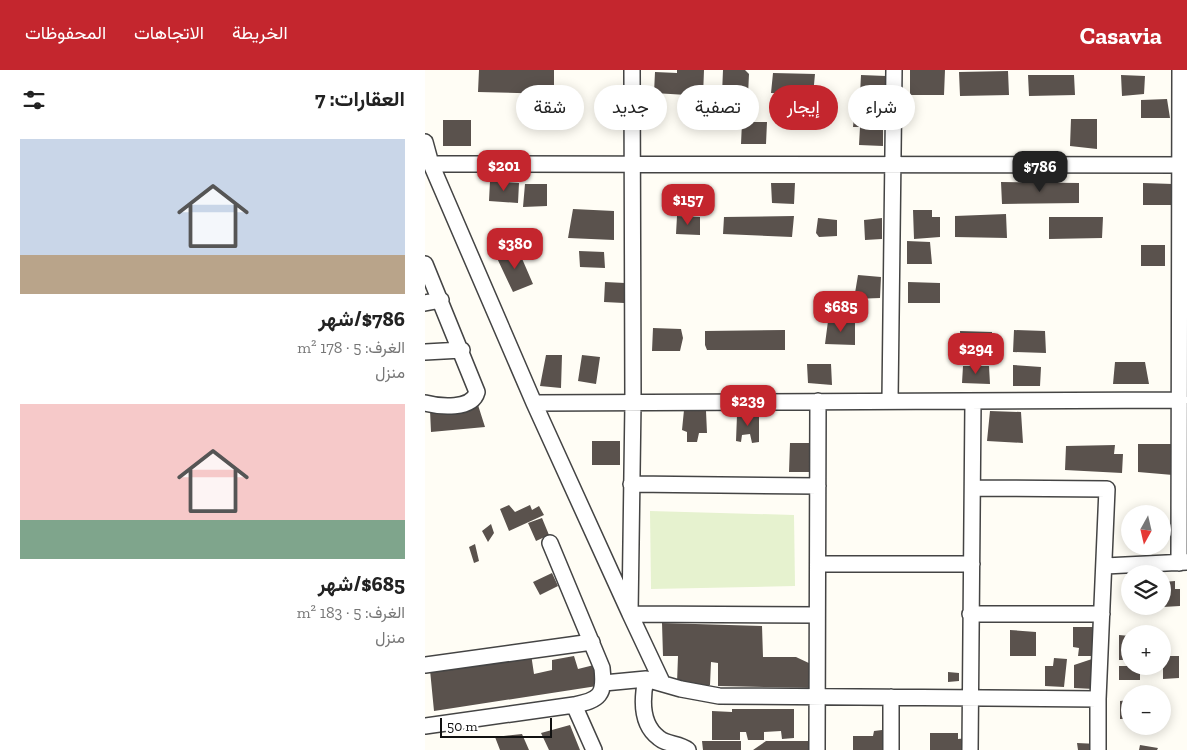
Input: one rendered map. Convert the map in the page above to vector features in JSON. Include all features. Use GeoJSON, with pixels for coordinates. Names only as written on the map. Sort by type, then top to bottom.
{"type":"FeatureCollection","features":[{"type":"Feature","properties":{"kind":"street"},"geometry":{"type":"LineString","coordinates":[[630,614],[633,402],[631,164],[633,70]]}},
{"type":"Feature","properties":{"kind":"street"},"geometry":{"type":"LineString","coordinates":[[890,400],[894,70]]}},
{"type":"Feature","properties":{"kind":"street"},"geometry":{"type":"LineString","coordinates":[[1105,566],[1183,562],[1180,400],[1183,328],[1184,165],[1180,70]]}},
{"type":"Feature","properties":{"kind":"street"},"geometry":{"type":"LineString","coordinates":[[425,142],[431,164],[534,403],[662,682]]}},
{"type":"Feature","properties":{"kind":"street"},"geometry":{"type":"LineString","coordinates":[[431,164],[1184,165]]}},
{"type":"Feature","properties":{"kind":"street"},"geometry":{"type":"LineString","coordinates":[[425,264],[477,392],[475,399],[470,403],[460,405],[425,403]]}},
{"type":"Feature","properties":{"kind":"street"},"geometry":{"type":"LineString","coordinates":[[425,303],[441,300]]}},
{"type":"Feature","properties":{"kind":"street"},"geometry":{"type":"LineString","coordinates":[[425,352],[461,350]]}},
{"type":"Feature","properties":{"kind":"street"},"geometry":{"type":"LineString","coordinates":[[534,403],[1180,400]]}},
{"type":"Feature","properties":{"kind":"street"},"geometry":{"type":"LineString","coordinates":[[817,750],[819,401]]}},
{"type":"Feature","properties":{"kind":"street"},"geometry":{"type":"LineString","coordinates":[[970,750],[973,401]]}},
{"type":"Feature","properties":{"kind":"street"},"geometry":{"type":"LineString","coordinates":[[631,484],[818,486]]}},
{"type":"Feature","properties":{"kind":"street"},"geometry":{"type":"LineString","coordinates":[[973,488],[1107,489],[1098,699],[1098,750]]}},
{"type":"Feature","properties":{"kind":"street"},"geometry":{"type":"LineString","coordinates":[[425,726],[574,705],[590,702],[598,697],[604,683],[602,668],[549,543]]}},
{"type":"Feature","properties":{"kind":"street"},"geometry":{"type":"LineString","coordinates":[[818,564],[972,564]]}},
{"type":"Feature","properties":{"kind":"street"},"geometry":{"type":"LineString","coordinates":[[630,614],[817,615]]}},
{"type":"Feature","properties":{"kind":"street"},"geometry":{"type":"LineString","coordinates":[[970,614],[1102,614]]}},
{"type":"Feature","properties":{"kind":"street"},"geometry":{"type":"LineString","coordinates":[[425,664],[592,642]]}},
{"type":"Feature","properties":{"kind":"street"},"geometry":{"type":"LineString","coordinates":[[604,683],[646,679],[662,682],[681,689],[719,696],[1098,699]]}},
{"type":"Feature","properties":{"kind":"street"},"geometry":{"type":"LineString","coordinates":[[646,679],[643,698],[644,713],[649,727],[659,738],[683,746],[688,750]]}},
{"type":"Feature","properties":{"kind":"street"},"geometry":{"type":"LineString","coordinates":[[891,697],[891,750]]}},
{"type":"Feature","properties":{"kind":"street"},"geometry":{"type":"LineString","coordinates":[[574,705],[594,750]]}},
{"type":"Feature","properties":{"kind":"green space"},"geometry":{"type":"Polygon","coordinates":[[[650,511],[794,515],[795,586],[651,589],[650,511]]]}},
{"type":"Feature","properties":{"kind":"building"},"geometry":{"type":"Polygon","coordinates":[[[479,70],[554,70],[554,85],[516,85],[516,93],[478,92],[479,70]]]}},
{"type":"Feature","properties":{"kind":"building"},"geometry":{"type":"Polygon","coordinates":[[[677,70],[704,70],[703,85],[677,85],[677,94],[667,94],[667,85],[654,85],[655,72],[677,73],[677,70]]]}},
{"type":"Feature","properties":{"kind":"building"},"geometry":{"type":"Polygon","coordinates":[[[723,70],[745,70],[749,74],[748,85],[722,85],[723,70]]]}},
{"type":"Feature","properties":{"kind":"building"},"geometry":{"type":"Polygon","coordinates":[[[910,70],[945,70],[944,95],[915,95],[915,85],[910,85],[910,70]]]}},
{"type":"Feature","properties":{"kind":"building"},"geometry":{"type":"Polygon","coordinates":[[[1008,71],[1009,95],[960,96],[959,72],[1008,71]]]}},
{"type":"Feature","properties":{"kind":"building"},"geometry":{"type":"Polygon","coordinates":[[[773,73],[815,74],[814,85],[772,85],[773,73]]]}},
{"type":"Feature","properties":{"kind":"building"},"geometry":{"type":"Polygon","coordinates":[[[861,75],[886,76],[886,85],[860,85],[861,75]]]}},
{"type":"Feature","properties":{"kind":"building"},"geometry":{"type":"Polygon","coordinates":[[[1028,75],[1074,75],[1075,95],[1029,96],[1028,75]]]}},
{"type":"Feature","properties":{"kind":"building"},"geometry":{"type":"Polygon","coordinates":[[[1121,75],[1145,76],[1144,94],[1122,96],[1121,75]]]}},
{"type":"Feature","properties":{"kind":"building"},"geometry":{"type":"Polygon","coordinates":[[[1167,99],[1170,118],[1141,118],[1141,100],[1167,99]]]}},
{"type":"Feature","properties":{"kind":"building"},"geometry":{"type":"Polygon","coordinates":[[[1071,119],[1097,119],[1097,149],[1070,146],[1071,119]]]}},
{"type":"Feature","properties":{"kind":"building"},"geometry":{"type":"Polygon","coordinates":[[[443,120],[471,120],[471,146],[443,146],[443,120]]]}},
{"type":"Feature","properties":{"kind":"building"},"geometry":{"type":"Polygon","coordinates":[[[759,122],[767,122],[766,144],[741,144],[742,130],[759,130],[759,122]]]}},
{"type":"Feature","properties":{"kind":"building"},"geometry":{"type":"Polygon","coordinates":[[[860,130],[883,130],[883,146],[859,145],[860,130]]]}},
{"type":"Feature","properties":{"kind":"building"},"geometry":{"type":"Polygon","coordinates":[[[490,181],[519,183],[518,203],[489,201],[490,181]]]}},
{"type":"Feature","properties":{"kind":"building"},"geometry":{"type":"Polygon","coordinates":[[[1001,182],[1079,183],[1079,203],[1002,204],[1001,182]]]}},
{"type":"Feature","properties":{"kind":"building"},"geometry":{"type":"Polygon","coordinates":[[[771,183],[795,183],[794,204],[772,203],[771,183]]]}},
{"type":"Feature","properties":{"kind":"building"},"geometry":{"type":"Polygon","coordinates":[[[1143,183],[1173,184],[1172,205],[1143,205],[1143,183]]]}},
{"type":"Feature","properties":{"kind":"building"},"geometry":{"type":"Polygon","coordinates":[[[525,184],[547,184],[547,206],[523,207],[525,184]]]}},
{"type":"Feature","properties":{"kind":"building"},"geometry":{"type":"Polygon","coordinates":[[[573,209],[614,211],[614,240],[568,238],[573,209]]]}},
{"type":"Feature","properties":{"kind":"building"},"geometry":{"type":"Polygon","coordinates":[[[913,210],[932,210],[932,217],[940,217],[940,237],[914,239],[913,210]]]}},
{"type":"Feature","properties":{"kind":"building"},"geometry":{"type":"Polygon","coordinates":[[[1006,214],[1007,238],[955,237],[955,216],[1006,214]]]}},
{"type":"Feature","properties":{"kind":"building"},"geometry":{"type":"Polygon","coordinates":[[[677,216],[700,217],[700,235],[676,234],[677,216]]]}},
{"type":"Feature","properties":{"kind":"building"},"geometry":{"type":"Polygon","coordinates":[[[794,216],[792,237],[723,234],[724,217],[794,216]]]}},
{"type":"Feature","properties":{"kind":"building"},"geometry":{"type":"Polygon","coordinates":[[[1049,217],[1103,217],[1102,238],[1049,239],[1049,217]]]}},
{"type":"Feature","properties":{"kind":"building"},"geometry":{"type":"Polygon","coordinates":[[[818,218],[837,220],[837,236],[819,237],[816,233],[818,218]]]}},
{"type":"Feature","properties":{"kind":"building"},"geometry":{"type":"Polygon","coordinates":[[[882,218],[882,239],[865,240],[864,220],[882,218]]]}},
{"type":"Feature","properties":{"kind":"building"},"geometry":{"type":"Polygon","coordinates":[[[907,241],[930,242],[932,264],[907,264],[907,241]]]}},
{"type":"Feature","properties":{"kind":"building"},"geometry":{"type":"Polygon","coordinates":[[[1141,245],[1165,245],[1165,266],[1141,266],[1141,245]]]}},
{"type":"Feature","properties":{"kind":"building"},"geometry":{"type":"Polygon","coordinates":[[[517,247],[533,284],[513,292],[496,256],[517,247]]]}},
{"type":"Feature","properties":{"kind":"building"},"geometry":{"type":"Polygon","coordinates":[[[579,251],[604,252],[605,268],[580,267],[579,251]]]}},
{"type":"Feature","properties":{"kind":"building"},"geometry":{"type":"Polygon","coordinates":[[[858,275],[881,277],[880,298],[854,299],[858,275]]]}},
{"type":"Feature","properties":{"kind":"building"},"geometry":{"type":"Polygon","coordinates":[[[605,282],[625,283],[624,303],[604,302],[605,282]]]}},
{"type":"Feature","properties":{"kind":"building"},"geometry":{"type":"Polygon","coordinates":[[[908,282],[940,283],[940,303],[908,303],[908,282]]]}},
{"type":"Feature","properties":{"kind":"building"},"geometry":{"type":"Polygon","coordinates":[[[828,321],[855,321],[855,345],[825,344],[828,321]]]}},
{"type":"Feature","properties":{"kind":"building"},"geometry":{"type":"Polygon","coordinates":[[[653,328],[681,329],[683,338],[680,351],[652,351],[653,328]]]}},
{"type":"Feature","properties":{"kind":"building"},"geometry":{"type":"Polygon","coordinates":[[[785,330],[785,350],[707,350],[705,345],[705,331],[785,330]]]}},
{"type":"Feature","properties":{"kind":"building"},"geometry":{"type":"Polygon","coordinates":[[[1014,330],[1045,331],[1046,353],[1013,352],[1014,330]]]}},
{"type":"Feature","properties":{"kind":"building"},"geometry":{"type":"Polygon","coordinates":[[[960,331],[992,332],[992,354],[961,352],[960,331]]]}},
{"type":"Feature","properties":{"kind":"building"},"geometry":{"type":"Polygon","coordinates":[[[546,355],[562,355],[561,388],[540,386],[546,355]]]}},
{"type":"Feature","properties":{"kind":"building"},"geometry":{"type":"Polygon","coordinates":[[[582,355],[600,357],[596,384],[578,381],[582,355]]]}},
{"type":"Feature","properties":{"kind":"building"},"geometry":{"type":"Polygon","coordinates":[[[1115,362],[1145,362],[1149,384],[1113,384],[1115,362]]]}},
{"type":"Feature","properties":{"kind":"building"},"geometry":{"type":"Polygon","coordinates":[[[807,364],[831,364],[832,385],[808,383],[807,364]]]}},
{"type":"Feature","properties":{"kind":"building"},"geometry":{"type":"Polygon","coordinates":[[[1013,365],[1041,367],[1040,386],[1013,386],[1013,365]]]}},
{"type":"Feature","properties":{"kind":"building"},"geometry":{"type":"Polygon","coordinates":[[[963,366],[989,366],[990,384],[962,383],[963,366]]]}},
{"type":"Feature","properties":{"kind":"building"},"geometry":{"type":"Polygon","coordinates":[[[478,405],[485,427],[431,432],[430,410],[478,405]]]}},
{"type":"Feature","properties":{"kind":"building"},"geometry":{"type":"Polygon","coordinates":[[[684,410],[706,411],[707,433],[699,433],[697,442],[687,442],[687,432],[682,430],[684,410]]]}},
{"type":"Feature","properties":{"kind":"building"},"geometry":{"type":"Polygon","coordinates":[[[990,411],[1021,412],[1023,443],[987,441],[990,411]]]}},
{"type":"Feature","properties":{"kind":"building"},"geometry":{"type":"Polygon","coordinates":[[[737,415],[759,415],[759,442],[752,443],[750,434],[742,435],[741,442],[736,441],[737,415]]]}},
{"type":"Feature","properties":{"kind":"building"},"geometry":{"type":"Polygon","coordinates":[[[592,441],[620,441],[620,465],[592,465],[592,441]]]}},
{"type":"Feature","properties":{"kind":"building"},"geometry":{"type":"Polygon","coordinates":[[[790,443],[815,443],[814,472],[789,472],[790,443]]]}},
{"type":"Feature","properties":{"kind":"building"},"geometry":{"type":"Polygon","coordinates":[[[1138,444],[1173,444],[1173,475],[1138,472],[1138,444]]]}},
{"type":"Feature","properties":{"kind":"building"},"geometry":{"type":"Polygon","coordinates":[[[1115,445],[1114,454],[1123,454],[1122,473],[1065,470],[1066,446],[1115,445]]]}},
{"type":"Feature","properties":{"kind":"building"},"geometry":{"type":"Polygon","coordinates":[[[509,505],[515,512],[530,505],[532,510],[539,506],[544,515],[509,531],[500,509],[509,505]]]}},
{"type":"Feature","properties":{"kind":"building"},"geometry":{"type":"Polygon","coordinates":[[[542,518],[549,535],[536,541],[528,523],[542,518]]]}},
{"type":"Feature","properties":{"kind":"building"},"geometry":{"type":"Polygon","coordinates":[[[491,524],[494,533],[488,542],[482,531],[491,524]]]}},
{"type":"Feature","properties":{"kind":"building"},"geometry":{"type":"Polygon","coordinates":[[[475,544],[479,561],[474,563],[469,547],[475,544]]]}},
{"type":"Feature","properties":{"kind":"building"},"geometry":{"type":"Polygon","coordinates":[[[552,573],[558,586],[540,595],[533,582],[552,573]]]}},
{"type":"Feature","properties":{"kind":"building"},"geometry":{"type":"Polygon","coordinates":[[[1171,581],[1175,581],[1175,589],[1180,589],[1180,606],[1171,607],[1171,581]]]}},
{"type":"Feature","properties":{"kind":"building"},"geometry":{"type":"Polygon","coordinates":[[[662,623],[762,626],[763,657],[796,657],[813,665],[814,688],[718,686],[718,663],[711,662],[710,685],[701,687],[677,683],[678,656],[663,656],[662,623]]]}},
{"type":"Feature","properties":{"kind":"building"},"geometry":{"type":"Polygon","coordinates":[[[1073,627],[1096,627],[1095,656],[1078,656],[1079,648],[1073,647],[1073,627]]]}},
{"type":"Feature","properties":{"kind":"building"},"geometry":{"type":"Polygon","coordinates":[[[1010,630],[1036,632],[1036,656],[1010,656],[1010,630]]]}},
{"type":"Feature","properties":{"kind":"building"},"geometry":{"type":"Polygon","coordinates":[[[1119,635],[1121,635],[1121,660],[1119,660],[1119,635]]]}},
{"type":"Feature","properties":{"kind":"building"},"geometry":{"type":"Polygon","coordinates":[[[531,654],[534,674],[552,670],[552,660],[574,656],[578,669],[594,665],[597,686],[434,711],[430,670],[531,654]]]}},
{"type":"Feature","properties":{"kind":"building"},"geometry":{"type":"Polygon","coordinates":[[[1171,656],[1179,656],[1179,678],[1163,679],[1163,675],[1171,675],[1171,656]]]}},
{"type":"Feature","properties":{"kind":"building"},"geometry":{"type":"Polygon","coordinates":[[[1054,658],[1067,659],[1064,687],[1045,686],[1045,666],[1053,666],[1054,658]]]}},
{"type":"Feature","properties":{"kind":"building"},"geometry":{"type":"Polygon","coordinates":[[[1095,658],[1094,689],[1074,688],[1074,665],[1095,658]]]}},
{"type":"Feature","properties":{"kind":"building"},"geometry":{"type":"Polygon","coordinates":[[[1119,666],[1121,666],[1121,675],[1140,675],[1140,680],[1119,680],[1119,666]]]}},
{"type":"Feature","properties":{"kind":"building"},"geometry":{"type":"Polygon","coordinates":[[[948,672],[959,673],[959,681],[948,682],[948,672]]]}},
{"type":"Feature","properties":{"kind":"building"},"geometry":{"type":"Polygon","coordinates":[[[1121,701],[1121,719],[1120,719],[1121,701]]]}},
{"type":"Feature","properties":{"kind":"building"},"geometry":{"type":"Polygon","coordinates":[[[732,709],[794,709],[794,738],[782,739],[781,731],[764,732],[764,740],[748,740],[746,732],[740,732],[740,740],[712,740],[712,711],[732,712],[732,709]]]}},
{"type":"Feature","properties":{"kind":"building"},"geometry":{"type":"Polygon","coordinates":[[[570,725],[580,750],[549,750],[541,733],[570,725]]]}},
{"type":"Feature","properties":{"kind":"building"},"geometry":{"type":"Polygon","coordinates":[[[882,730],[882,735],[888,734],[888,750],[853,750],[853,736],[873,736],[874,731],[882,730]]]}},
{"type":"Feature","properties":{"kind":"building"},"geometry":{"type":"Polygon","coordinates":[[[930,733],[958,733],[958,739],[969,738],[969,750],[930,750],[930,733]]]}},
{"type":"Feature","properties":{"kind":"building"},"geometry":{"type":"Polygon","coordinates":[[[522,734],[529,750],[500,750],[495,737],[522,734]]]}},
{"type":"Feature","properties":{"kind":"building"},"geometry":{"type":"Polygon","coordinates":[[[702,741],[741,741],[741,750],[703,750],[702,741]]]}},
{"type":"Feature","properties":{"kind":"building"},"geometry":{"type":"Polygon","coordinates":[[[766,741],[814,741],[814,750],[753,750],[766,741]]]}},
{"type":"Feature","properties":{"kind":"building"},"geometry":{"type":"Polygon","coordinates":[[[1077,743],[1098,744],[1097,750],[1078,750],[1077,743]]]}},
{"type":"Feature","properties":{"kind":"building"},"geometry":{"type":"Polygon","coordinates":[[[1140,745],[1158,748],[1157,750],[1139,750],[1140,745]]]}}]}
